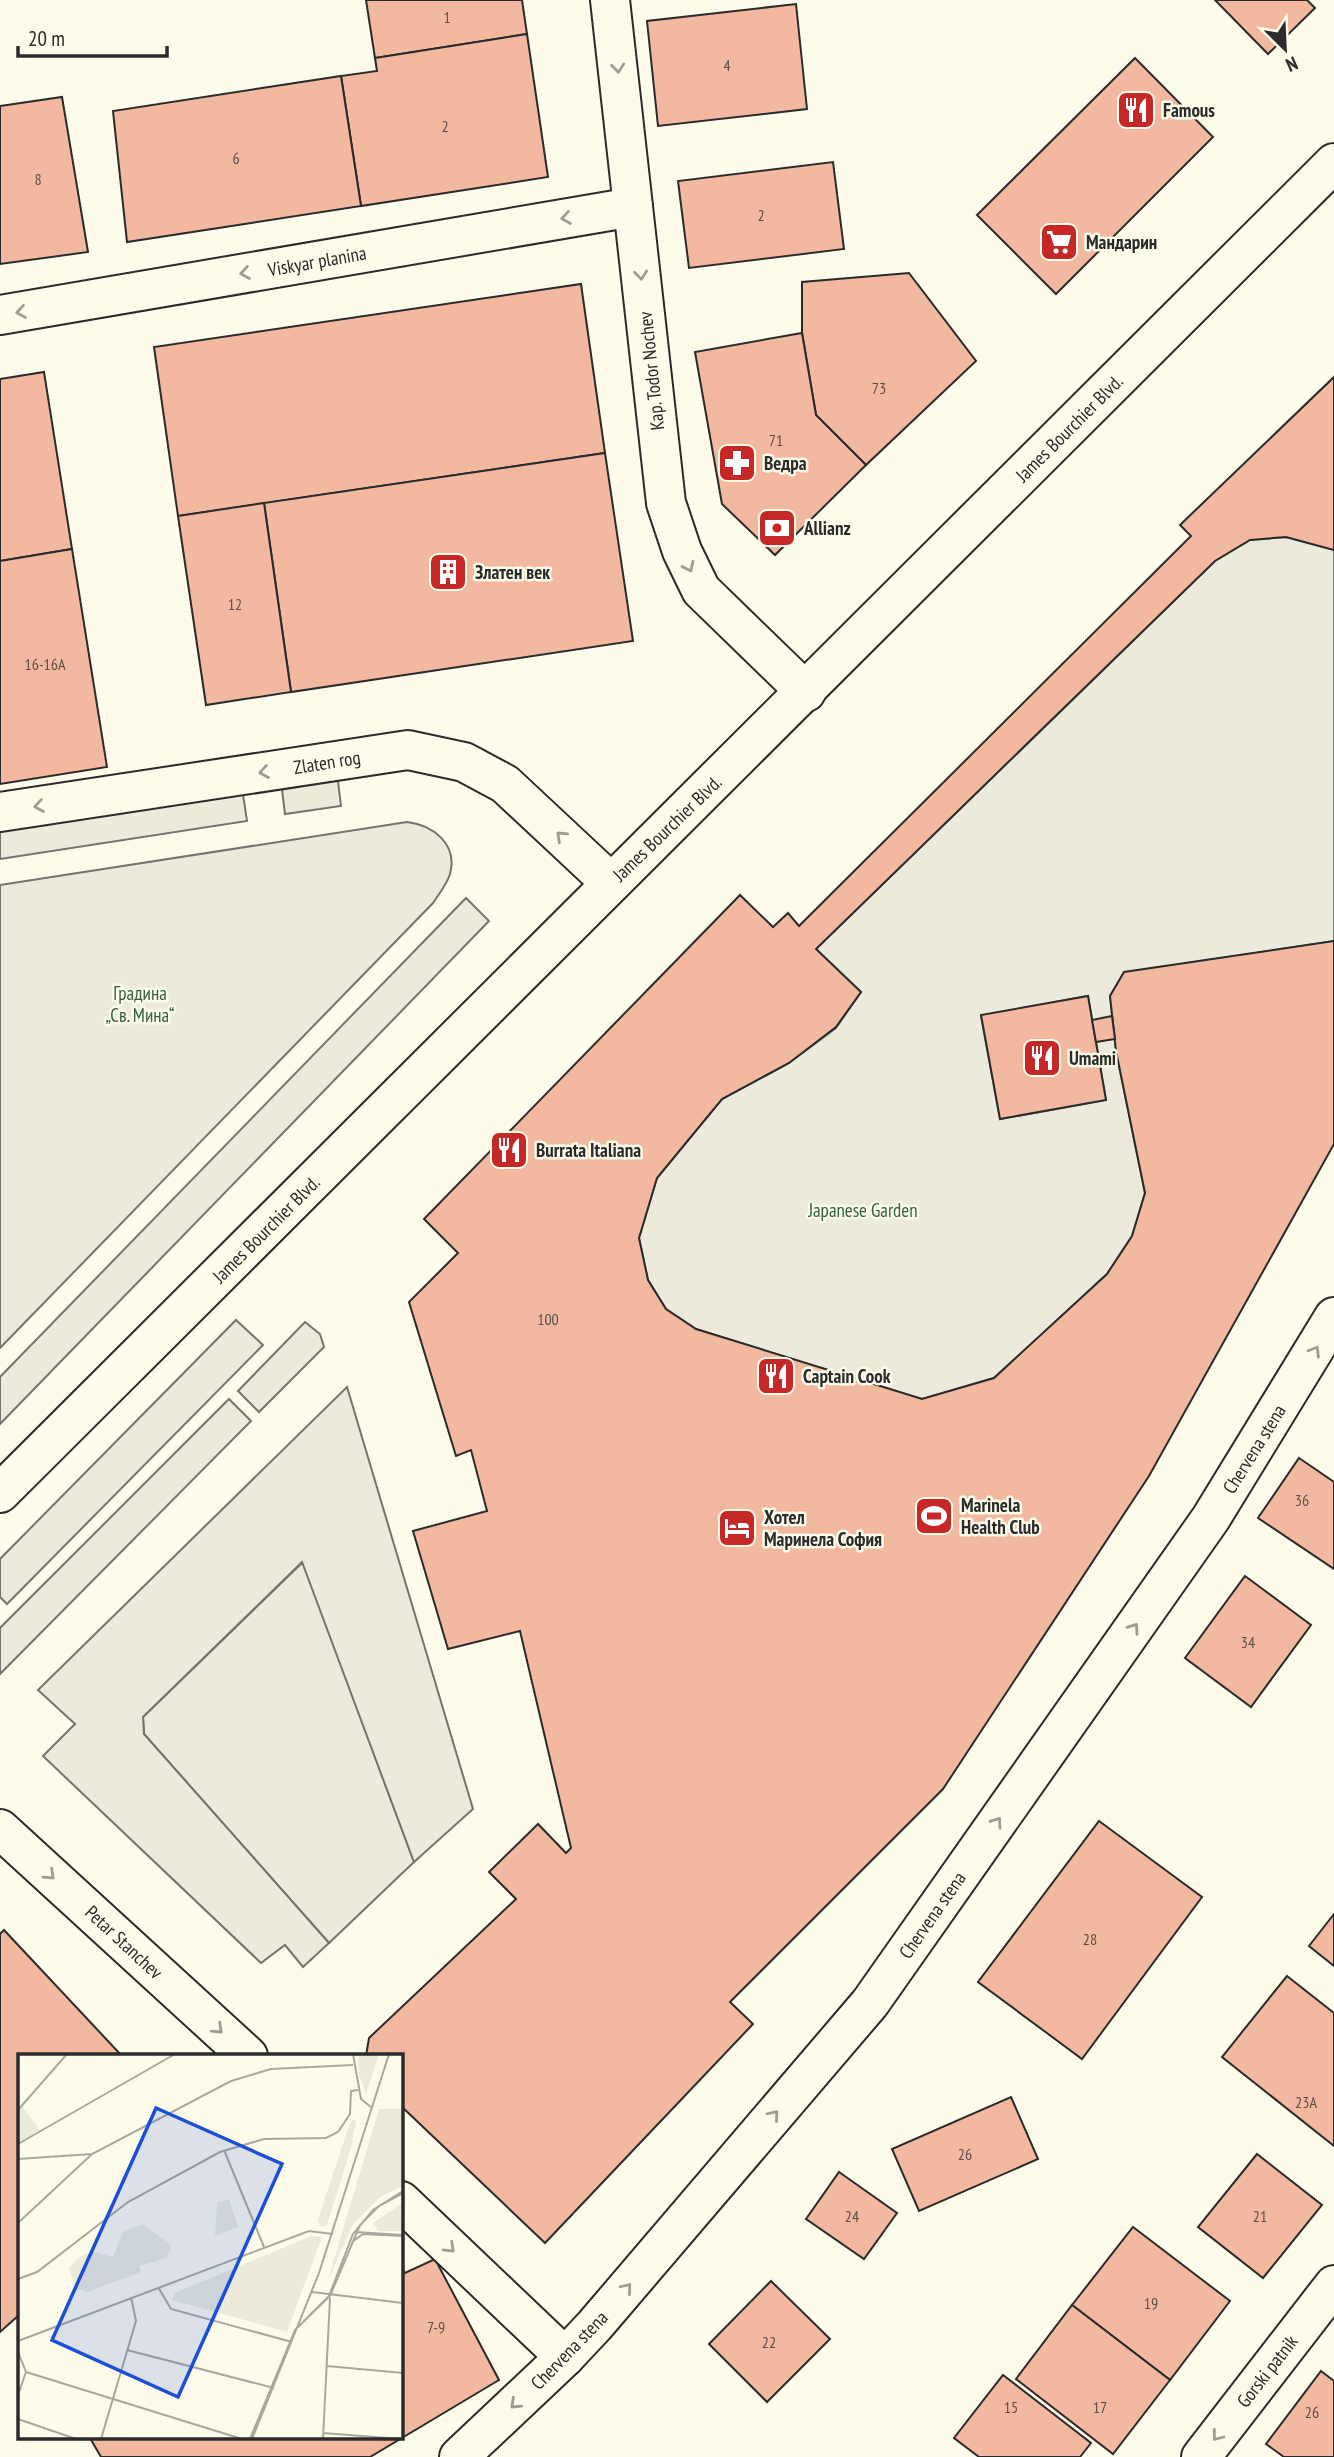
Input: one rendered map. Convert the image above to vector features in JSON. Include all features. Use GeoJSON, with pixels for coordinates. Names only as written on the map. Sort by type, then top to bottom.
{"type":"FeatureCollection","features":[{"type":"Feature","properties":{"kind":"street","name":"Kap. Todor Nochev"},"geometry":{"type":"LineString","coordinates":[[610,0],[666,503],[682,551],[701,590],[806,692]]}},
{"type":"Feature","properties":{"kind":"street","name":"James Bourchier Blvd."},"geometry":{"type":"LineString","coordinates":[[0,1493],[1334,163]]}},
{"type":"Feature","properties":{"kind":"street","name":"Viskyar planina"},"geometry":{"type":"LineString","coordinates":[[0,315],[633,207]]}},
{"type":"Feature","properties":{"kind":"street","name":"Zlaten rog"},"geometry":{"type":"LineString","coordinates":[[0,812],[408,750],[464,762],[505,784],[611,883]]}},
{"type":"Feature","properties":{"kind":"street","name":"Chervena stena"},"geometry":{"type":"LineString","coordinates":[[458,2457],[565,2357],[595,2325],[870,2003],[1211,1518],[1334,1317]]}},
{"type":"Feature","properties":{"kind":"street","name":"Petar Stanchev"},"geometry":{"type":"LineString","coordinates":[[0,1829],[246,2054]]}},
{"type":"Feature","properties":{"kind":"street"},"geometry":{"type":"LineString","coordinates":[[402,2202],[565,2357]]}},
{"type":"Feature","properties":{"kind":"street","name":"Gorski patnik"},"geometry":{"type":"LineString","coordinates":[[1201,2457],[1334,2285]]}},
{"type":"Feature","properties":{"kind":"green space","name":"Japanese Garden"},"geometry":{"type":"Polygon","coordinates":[[[1286,537],[1334,550],[1334,941],[1124,973],[1110,996],[1116,1051],[1145,1193],[1132,1236],[1107,1274],[994,1378],[922,1399],[696,1329],[666,1309],[648,1280],[639,1238],[657,1178],[722,1099],[789,1063],[836,1028],[861,992],[816,949],[1215,561],[1250,540],[1286,537]],[[1088,996],[981,1016],[1000,1119],[1106,1100],[1088,996]]]}},
{"type":"Feature","properties":{"kind":"green space","name":"Градина „Св. Мина“"},"geometry":{"type":"Polygon","coordinates":[[[407,822],[434,832],[447,845],[450,854],[450,874],[433,903],[0,1348],[0,885],[407,822]]]}},
{"type":"Feature","properties":{"kind":"green space"},"geometry":{"type":"Polygon","coordinates":[[[305,1322],[320,1334],[324,1347],[259,1412],[238,1391],[305,1322]]]}},
{"type":"Feature","properties":{"kind":"green space"},"geometry":{"type":"Polygon","coordinates":[[[229,1399],[251,1421],[0,1674],[0,1628],[229,1399]]]}},
{"type":"Feature","properties":{"kind":"green space"},"geometry":{"type":"Polygon","coordinates":[[[303,1562],[414,1862],[329,1943],[144,1734],[143,1717],[303,1562]]]}},
{"type":"Feature","properties":{"kind":"shaded area"},"geometry":{"type":"Polygon","coordinates":[[[337,773],[341,806],[285,814],[281,781],[337,773]]]}},
{"type":"Feature","properties":{"kind":"shaded area"},"geometry":{"type":"Polygon","coordinates":[[[242,788],[247,821],[0,859],[0,825],[242,788]]]}},
{"type":"Feature","properties":{"kind":"shaded area"},"geometry":{"type":"Polygon","coordinates":[[[466,898],[489,921],[0,1424],[0,1377],[466,898]]]}},
{"type":"Feature","properties":{"kind":"shaded area"},"geometry":{"type":"Polygon","coordinates":[[[236,1320],[263,1345],[7,1604],[0,1597],[0,1559],[236,1320]]]}},
{"type":"Feature","properties":{"kind":"shaded area"},"geometry":{"type":"Polygon","coordinates":[[[347,1387],[473,1809],[414,1862],[302,1562],[143,1717],[144,1734],[329,1943],[303,1967],[285,1945],[261,1963],[43,1756],[75,1724],[38,1690],[347,1387]]]}},
{"type":"Feature","properties":{"kind":"building"},"geometry":{"type":"Polygon","coordinates":[[[366,0],[522,0],[527,34],[375,58],[366,0]]]}},
{"type":"Feature","properties":{"kind":"building"},"geometry":{"type":"Polygon","coordinates":[[[1215,0],[1307,0],[1315,8],[1268,54],[1215,0]]]}},
{"type":"Feature","properties":{"kind":"building"},"geometry":{"type":"Polygon","coordinates":[[[796,4],[807,109],[658,126],[647,21],[796,4]]]}},
{"type":"Feature","properties":{"kind":"building"},"geometry":{"type":"Polygon","coordinates":[[[527,34],[548,177],[361,206],[341,76],[377,71],[375,58],[527,34]]]}},
{"type":"Feature","properties":{"kind":"building"},"geometry":{"type":"Polygon","coordinates":[[[1135,58],[1213,137],[1056,294],[977,215],[1135,58]]]}},
{"type":"Feature","properties":{"kind":"building"},"geometry":{"type":"Polygon","coordinates":[[[341,76],[361,206],[127,242],[113,111],[341,76]]]}},
{"type":"Feature","properties":{"kind":"building"},"geometry":{"type":"Polygon","coordinates":[[[62,97],[88,252],[0,264],[0,106],[62,97]]]}},
{"type":"Feature","properties":{"kind":"building"},"geometry":{"type":"Polygon","coordinates":[[[833,162],[844,249],[689,268],[678,181],[833,162]]]}},
{"type":"Feature","properties":{"kind":"building"},"geometry":{"type":"Polygon","coordinates":[[[909,273],[976,361],[866,465],[816,415],[802,333],[802,282],[909,273]]]}},
{"type":"Feature","properties":{"kind":"building"},"geometry":{"type":"Polygon","coordinates":[[[581,284],[605,453],[178,516],[154,347],[581,284]]]}},
{"type":"Feature","properties":{"kind":"building"},"geometry":{"type":"Polygon","coordinates":[[[802,333],[816,415],[866,465],[775,555],[722,504],[695,352],[802,333]]]}},
{"type":"Feature","properties":{"kind":"building"},"geometry":{"type":"Polygon","coordinates":[[[44,372],[72,549],[0,561],[0,379],[44,372]]]}},
{"type":"Feature","properties":{"kind":"building"},"geometry":{"type":"Polygon","coordinates":[[[1334,377],[1334,550],[1286,537],[1250,540],[1215,561],[816,949],[861,992],[836,1027],[789,1063],[722,1099],[657,1178],[639,1238],[648,1280],[666,1309],[696,1329],[922,1399],[994,1378],[1107,1274],[1132,1236],[1145,1193],[1116,1051],[1110,996],[1124,972],[1334,941],[1334,1144],[1149,1476],[943,1789],[730,2002],[753,2024],[545,2243],[402,2107],[402,2054],[366,2054],[369,2038],[516,1899],[489,1872],[538,1824],[566,1853],[571,1848],[520,1631],[448,1649],[413,1531],[487,1511],[471,1450],[456,1456],[409,1302],[458,1253],[424,1219],[740,895],[773,927],[788,913],[799,926],[1191,536],[1180,525],[1334,377]]]}},
{"type":"Feature","properties":{"kind":"building","name":"Златен век"},"geometry":{"type":"Polygon","coordinates":[[[605,453],[633,641],[291,692],[264,503],[605,453]]]}},
{"type":"Feature","properties":{"kind":"building"},"geometry":{"type":"Polygon","coordinates":[[[264,503],[291,692],[206,705],[178,516],[264,503]]]}},
{"type":"Feature","properties":{"kind":"building"},"geometry":{"type":"Polygon","coordinates":[[[72,549],[107,767],[0,784],[0,561],[72,549]]]}},
{"type":"Feature","properties":{"kind":"building"},"geometry":{"type":"Polygon","coordinates":[[[1088,996],[1106,1100],[1000,1119],[981,1015],[1088,996]]]}},
{"type":"Feature","properties":{"kind":"building"},"geometry":{"type":"Polygon","coordinates":[[[1112,1016],[1115,1039],[1096,1042],[1092,1020],[1112,1016]]]}},
{"type":"Feature","properties":{"kind":"building"},"geometry":{"type":"Polygon","coordinates":[[[1299,1458],[1334,1482],[1334,1569],[1258,1518],[1299,1458]]]}},
{"type":"Feature","properties":{"kind":"building"},"geometry":{"type":"Polygon","coordinates":[[[1245,1576],[1311,1625],[1251,1707],[1185,1658],[1245,1576]]]}},
{"type":"Feature","properties":{"kind":"building"},"geometry":{"type":"Polygon","coordinates":[[[1099,1821],[1202,1897],[1082,2059],[978,1982],[1099,1821]]]}},
{"type":"Feature","properties":{"kind":"building"},"geometry":{"type":"Polygon","coordinates":[[[1334,1914],[1334,1966],[1309,1946],[1334,1914]]]}},
{"type":"Feature","properties":{"kind":"building"},"geometry":{"type":"Polygon","coordinates":[[[4,1930],[120,2054],[18,2054],[18,2316],[0,2332],[0,1934],[4,1930]]]}},
{"type":"Feature","properties":{"kind":"building"},"geometry":{"type":"Polygon","coordinates":[[[1287,1976],[1334,2013],[1334,2146],[1222,2057],[1287,1976]]]}},
{"type":"Feature","properties":{"kind":"building"},"geometry":{"type":"Polygon","coordinates":[[[1011,2097],[1038,2159],[919,2211],[892,2149],[1011,2097]]]}},
{"type":"Feature","properties":{"kind":"building"},"geometry":{"type":"Polygon","coordinates":[[[1257,2154],[1322,2205],[1263,2278],[1198,2227],[1257,2154]]]}},
{"type":"Feature","properties":{"kind":"building"},"geometry":{"type":"Polygon","coordinates":[[[839,2172],[897,2213],[864,2259],[806,2219],[839,2172]]]}},
{"type":"Feature","properties":{"kind":"building"},"geometry":{"type":"Polygon","coordinates":[[[1133,2227],[1230,2301],[1170,2380],[1072,2305],[1133,2227]]]}},
{"type":"Feature","properties":{"kind":"building"},"geometry":{"type":"Polygon","coordinates":[[[435,2259],[499,2380],[402,2438],[402,2268],[405,2273],[435,2259]]]}},
{"type":"Feature","properties":{"kind":"building"},"geometry":{"type":"Polygon","coordinates":[[[771,2281],[830,2339],[767,2402],[709,2344],[771,2281]]]}},
{"type":"Feature","properties":{"kind":"building"},"geometry":{"type":"Polygon","coordinates":[[[1072,2305],[1170,2380],[1113,2454],[1016,2379],[1072,2305]]]}},
{"type":"Feature","properties":{"kind":"building"},"geometry":{"type":"Polygon","coordinates":[[[1321,2371],[1334,2381],[1334,2457],[1284,2457],[1266,2444],[1321,2371]]]}},
{"type":"Feature","properties":{"kind":"building"},"geometry":{"type":"Polygon","coordinates":[[[1003,2375],[1091,2443],[1080,2457],[979,2457],[954,2438],[1003,2375]]]}},
{"type":"Feature","properties":{"kind":"building"},"geometry":{"type":"Polygon","coordinates":[[[91,2440],[398,2440],[370,2457],[101,2457],[91,2440]]]}},
{"type":"Feature","properties":{"kind":"place","name":"Famous"},"geometry":{"type":"Point","coordinates":[1136,110]}},
{"type":"Feature","properties":{"kind":"place","name":"Мандарин"},"geometry":{"type":"Point","coordinates":[1059,242]}},
{"type":"Feature","properties":{"kind":"place","name":"Ведра"},"geometry":{"type":"Point","coordinates":[737,463]}},
{"type":"Feature","properties":{"kind":"place","name":"Allianz"},"geometry":{"type":"Point","coordinates":[777,528]}},
{"type":"Feature","properties":{"kind":"place","name":"Златен век"},"geometry":{"type":"Point","coordinates":[448,572]}},
{"type":"Feature","properties":{"kind":"place","name":"Umami"},"geometry":{"type":"Point","coordinates":[1042,1058]}},
{"type":"Feature","properties":{"kind":"place","name":"Burrata Italiana"},"geometry":{"type":"Point","coordinates":[509,1150]}},
{"type":"Feature","properties":{"kind":"place","name":"Captain Cook"},"geometry":{"type":"Point","coordinates":[776,1376]}},
{"type":"Feature","properties":{"kind":"place","name":"Marinela Health Club"},"geometry":{"type":"Point","coordinates":[934,1516]}},
{"type":"Feature","properties":{"kind":"place","name":"Хотел Маринела София"},"geometry":{"type":"Point","coordinates":[737,1528]}}]}
